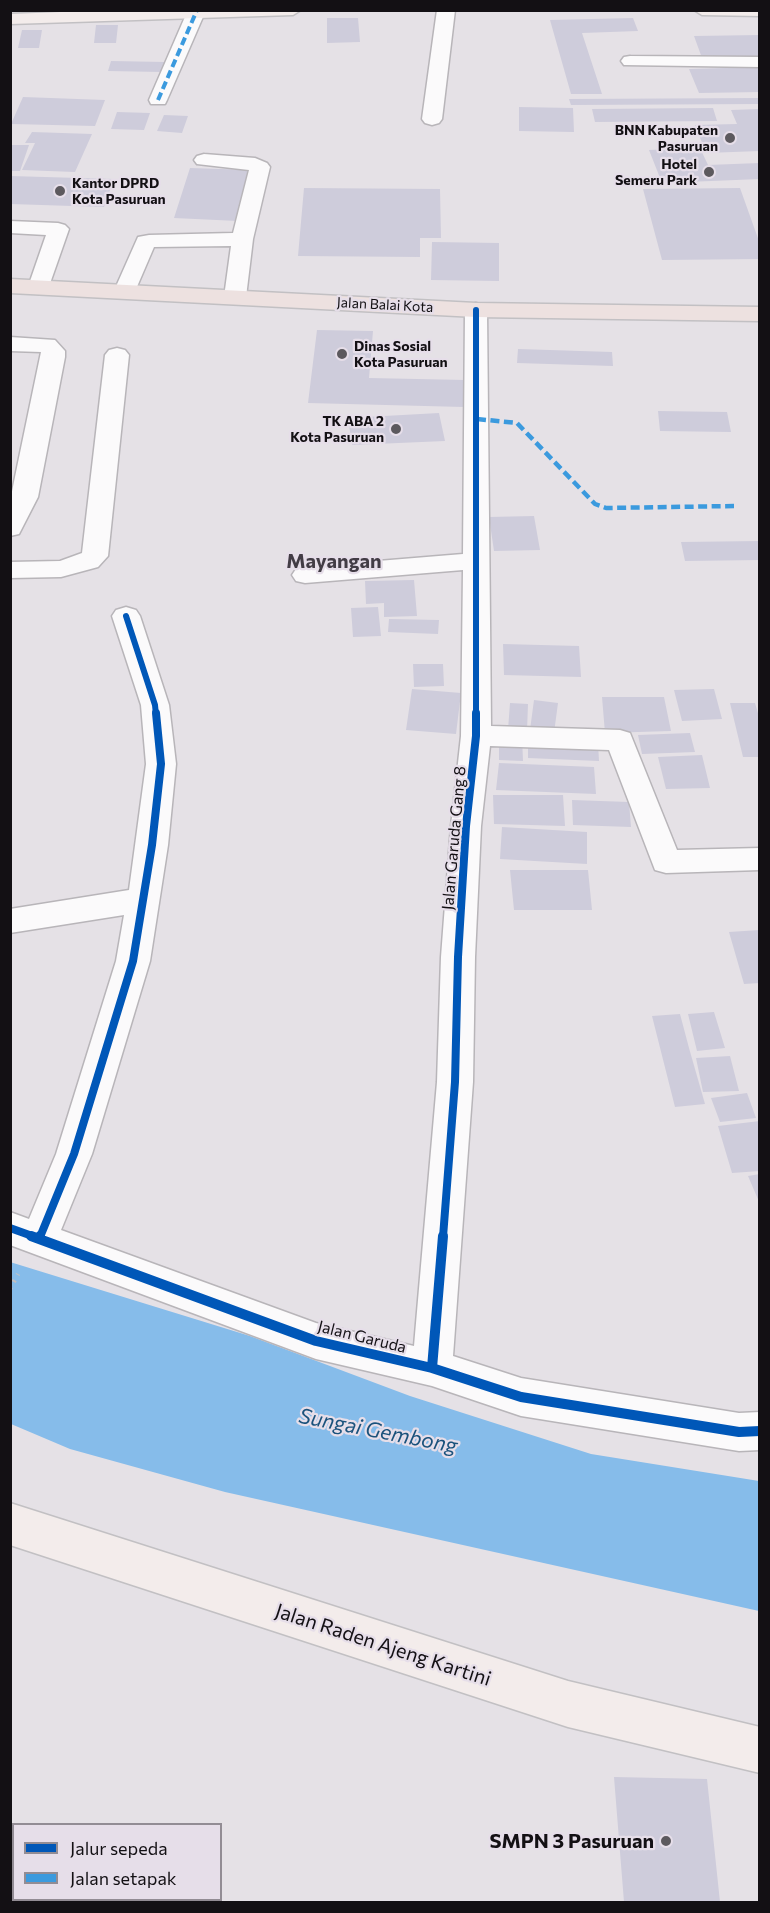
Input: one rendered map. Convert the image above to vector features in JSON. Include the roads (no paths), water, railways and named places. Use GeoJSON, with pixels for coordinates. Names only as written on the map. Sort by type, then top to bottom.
{"type":"FeatureCollection","features":[{"type":"Feature","properties":{"kind":"highway","name":"Jalan Balai Kota"},"geometry":{"type":"LineString","coordinates":[[10,286],[476,310],[759,314]]}},
{"type":"Feature","properties":{"kind":"main road"},"geometry":{"type":"LineString","coordinates":[[10,19],[196,11],[293,10]]}},
{"type":"Feature","properties":{"kind":"main road"},"geometry":{"type":"LineString","coordinates":[[702,10],[759,11]]}},
{"type":"Feature","properties":{"kind":"main road","name":"Jalan Raden Ajeng Kartini"},"geometry":{"type":"LineString","coordinates":[[10,1524],[568,1704],[759,1750]]}},
{"type":"Feature","properties":{"kind":"street"},"geometry":{"type":"LineString","coordinates":[[432,119],[446,10]]}},
{"type":"Feature","properties":{"kind":"street"},"geometry":{"type":"LineString","coordinates":[[158,100],[196,11]]}},
{"type":"Feature","properties":{"kind":"street"},"geometry":{"type":"LineString","coordinates":[[630,61],[759,62]]}},
{"type":"Feature","properties":{"kind":"street"},"geometry":{"type":"LineString","coordinates":[[204,160],[255,164],[260,167],[243,238],[235,297]]}},
{"type":"Feature","properties":{"kind":"street"},"geometry":{"type":"LineString","coordinates":[[10,227],[58,229],[39,287]]}},
{"type":"Feature","properties":{"kind":"street"},"geometry":{"type":"LineString","coordinates":[[125,291],[146,242],[149,240],[243,238]]}},
{"type":"Feature","properties":{"kind":"street","name":"Jalan Garuda Gang 8"},"geometry":{"type":"LineString","coordinates":[[432,1368],[455,1082],[458,957],[466,826],[476,736],[476,310]]}},
{"type":"Feature","properties":{"kind":"street"},"geometry":{"type":"LineString","coordinates":[[10,344],[47,345],[53,351],[19,483],[25,497],[10,528]]}},
{"type":"Feature","properties":{"kind":"street"},"geometry":{"type":"LineString","coordinates":[[10,570],[61,569],[89,561],[95,556],[117,355]]}},
{"type":"Feature","properties":{"kind":"street"},"geometry":{"type":"LineString","coordinates":[[304,575],[477,561]]}},
{"type":"Feature","properties":{"kind":"street"},"geometry":{"type":"LineString","coordinates":[[25,1233],[74,1154],[133,961],[143,900],[161,764],[155,705],[126,616]]}},
{"type":"Feature","properties":{"kind":"street"},"geometry":{"type":"LineString","coordinates":[[476,736],[620,740],[666,862],[759,859]]}},
{"type":"Feature","properties":{"kind":"street"},"geometry":{"type":"LineString","coordinates":[[10,921],[143,900]]}},
{"type":"Feature","properties":{"kind":"street","name":"Jalan Garuda"},"geometry":{"type":"LineString","coordinates":[[25,1233],[316,1341],[432,1368],[521,1397],[739,1432],[759,1431]]}},
{"type":"Feature","properties":{"kind":"water","name":"Sungai Gembong"},"geometry":{"type":"Polygon","coordinates":[[[10,1262],[250,1336],[410,1396],[591,1454],[759,1481],[759,1611],[225,1492],[70,1449],[11,1424],[10,1262]]]}},
{"type":"Feature","properties":{"kind":"place","name":"BNN Kabupaten Pasuruan"},"geometry":{"type":"Point","coordinates":[730,138]}},
{"type":"Feature","properties":{"kind":"place","name":"Hotel Semeru Park"},"geometry":{"type":"Point","coordinates":[709,172]}},
{"type":"Feature","properties":{"kind":"place","name":"Kantor DPRD Kota Pasuruan"},"geometry":{"type":"Point","coordinates":[60,191]}},
{"type":"Feature","properties":{"kind":"place","name":"Dinas Sosial Kota Pasuruan"},"geometry":{"type":"Point","coordinates":[342,354]}},
{"type":"Feature","properties":{"kind":"place","name":"TK ABA 2 Kota Pasuruan"},"geometry":{"type":"Point","coordinates":[396,429]}},
{"type":"Feature","properties":{"kind":"place","name":"SMPN 3 Pasuruan"},"geometry":{"type":"Point","coordinates":[666,1841]}},
{"type":"Feature","properties":{"kind":"district","name":"Mayangan"},"geometry":{"type":"Point","coordinates":[334,561]}}]}
